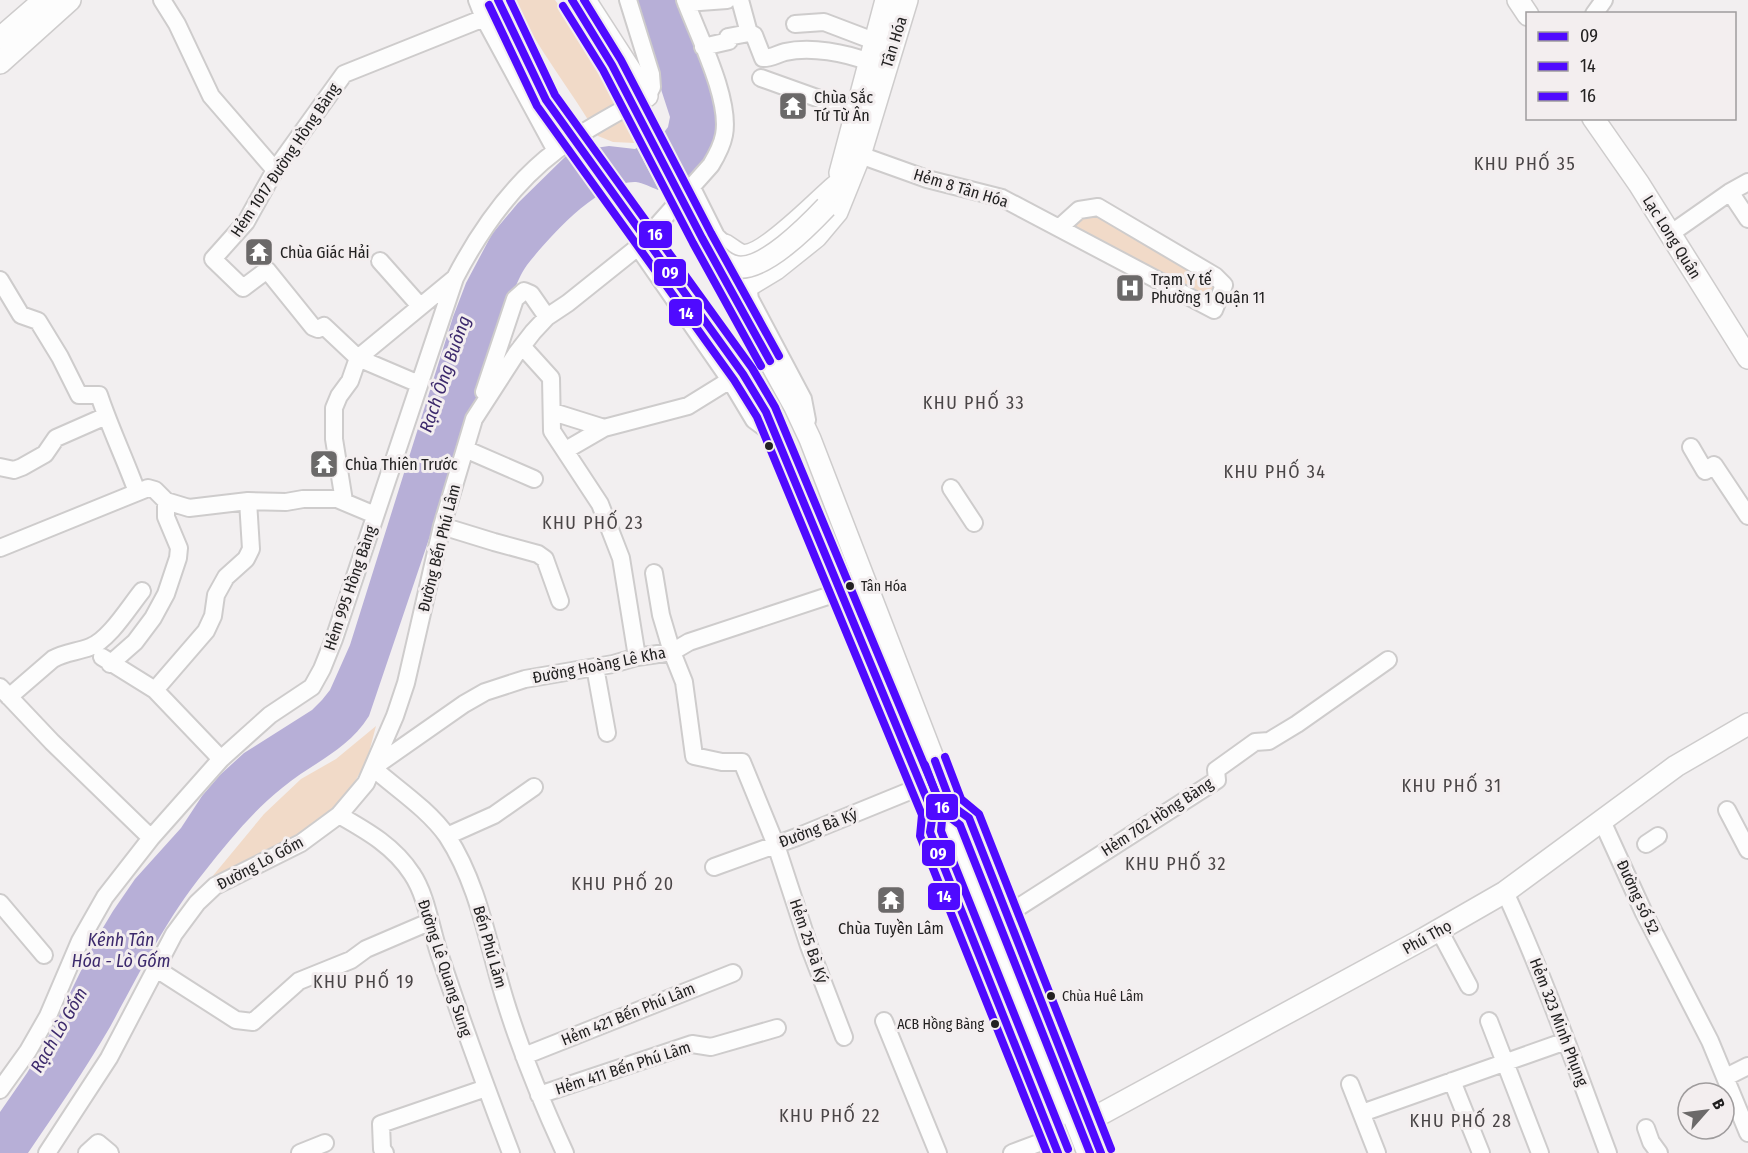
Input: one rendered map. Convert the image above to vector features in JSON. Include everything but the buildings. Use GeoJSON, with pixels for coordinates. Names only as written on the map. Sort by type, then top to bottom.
{"type":"FeatureCollection","features":[{"type":"Feature","properties":{"kind":"main road"},"geometry":{"type":"LineString","coordinates":[[0,38],[44,0]]}},
{"type":"Feature","properties":{"kind":"main road"},"geometry":{"type":"LineString","coordinates":[[0,63],[70,0]]}},
{"type":"Feature","properties":{"kind":"main road"},"geometry":{"type":"LineString","coordinates":[[498,0],[546,100],[743,374],[766,412],[922,786],[943,810],[969,818],[1101,1153]]}},
{"type":"Feature","properties":{"kind":"main road"},"geometry":{"type":"LineString","coordinates":[[572,0],[714,240],[810,439],[943,810],[1073,1153]]}},
{"type":"Feature","properties":{"kind":"main road"},"geometry":{"type":"LineString","coordinates":[[585,0],[647,96]]}},
{"type":"Feature","properties":{"kind":"main road","name":"Tân Hóa"},"geometry":{"type":"LineString","coordinates":[[714,240],[721,260],[735,267],[753,267],[797,235],[826,207],[837,185],[886,0]]}},
{"type":"Feature","properties":{"kind":"main road","name":"Tân Hóa"},"geometry":{"type":"LineString","coordinates":[[749,292],[816,237],[837,212],[860,155],[907,0]]}},
{"type":"Feature","properties":{"kind":"main road"},"geometry":{"type":"LineString","coordinates":[[1518,0],[1526,13]]}},
{"type":"Feature","properties":{"kind":"main road","name":"Lạc Long Quân"},"geometry":{"type":"LineString","coordinates":[[1594,120],[1639,184],[1748,358]]}},
{"type":"Feature","properties":{"kind":"main road"},"geometry":{"type":"LineString","coordinates":[[714,240],[741,255],[751,254],[767,247],[837,185]]}},
{"type":"Feature","properties":{"kind":"main road","name":"Phú Thọ"},"geometry":{"type":"LineString","coordinates":[[1088,1121],[1505,892],[1691,755],[1748,724]]}},
{"type":"Feature","properties":{"kind":"main road"},"geometry":{"type":"LineString","coordinates":[[943,810],[930,832],[1055,1145]]}},
{"type":"Feature","properties":{"kind":"main road"},"geometry":{"type":"LineString","coordinates":[[965,867],[1088,1153]]}},
{"type":"Feature","properties":{"kind":"street"},"geometry":{"type":"LineString","coordinates":[[162,0],[177,24],[211,96],[275,170]]}},
{"type":"Feature","properties":{"kind":"street"},"geometry":{"type":"LineString","coordinates":[[477,0],[484,18],[556,151]]}},
{"type":"Feature","properties":{"kind":"street"},"geometry":{"type":"LineString","coordinates":[[628,0],[651,74],[652,87],[647,96]]}},
{"type":"Feature","properties":{"kind":"street"},"geometry":{"type":"LineString","coordinates":[[685,2],[727,0]]}},
{"type":"Feature","properties":{"kind":"street"},"geometry":{"type":"LineString","coordinates":[[740,0],[749,33]]}},
{"type":"Feature","properties":{"kind":"street","name":"Đường Bến Phú Lâm"},"geometry":{"type":"LineString","coordinates":[[373,768],[406,683],[442,526],[474,419],[522,346],[547,317],[638,247],[711,165],[720,150],[725,134],[725,113],[685,2]]}},
{"type":"Feature","properties":{"kind":"street","name":"Hẻm 1017 Đường Hồng Bàng"},"geometry":{"type":"LineString","coordinates":[[358,358],[324,326],[318,329],[313,327],[267,270],[243,288],[213,259],[246,222],[275,170],[344,74],[484,18]]}},
{"type":"Feature","properties":{"kind":"street"},"geometry":{"type":"LineString","coordinates":[[795,24],[824,22],[874,41]]}},
{"type":"Feature","properties":{"kind":"street"},"geometry":{"type":"LineString","coordinates":[[703,47],[729,41],[728,37],[749,33],[754,35],[762,58],[770,58],[786,52],[815,51],[847,54],[869,62]]}},
{"type":"Feature","properties":{"kind":"street"},"geometry":{"type":"LineString","coordinates":[[762,78],[856,112]]}},
{"type":"Feature","properties":{"kind":"street","name":"Hẻm 995 Hồng Bàng"},"geometry":{"type":"LineString","coordinates":[[0,1090],[28,1051],[48,1016],[80,941],[105,897],[152,838],[221,759],[270,715],[312,687],[334,639],[454,278],[471,247],[492,216],[528,176],[556,151],[647,96]]}},
{"type":"Feature","properties":{"kind":"street","name":"Hẻm 8 Tân Hóa"},"geometry":{"type":"LineString","coordinates":[[860,155],[927,179],[1002,198],[1214,310],[1224,285],[1215,276],[1098,207],[1079,210],[1059,228]]}},
{"type":"Feature","properties":{"kind":"street"},"geometry":{"type":"LineString","coordinates":[[1670,234],[1748,182]]}},
{"type":"Feature","properties":{"kind":"street"},"geometry":{"type":"LineString","coordinates":[[691,186],[714,240],[749,292],[803,399],[810,439]]}},
{"type":"Feature","properties":{"kind":"street"},"geometry":{"type":"LineString","coordinates":[[1730,192],[1748,219]]}},
{"type":"Feature","properties":{"kind":"street"},"geometry":{"type":"LineString","coordinates":[[638,247],[730,380],[754,420],[776,436]]}},
{"type":"Feature","properties":{"kind":"street"},"geometry":{"type":"LineString","coordinates":[[380,261],[420,306]]}},
{"type":"Feature","properties":{"kind":"street","name":"Hẻm 995 Hồng Bàng"},"geometry":{"type":"LineString","coordinates":[[344,501],[334,439],[334,408],[339,396],[350,381],[358,358],[454,278]]}},
{"type":"Feature","properties":{"kind":"street"},"geometry":{"type":"LineString","coordinates":[[0,280],[21,315],[38,321],[79,395],[99,395],[137,492]]}},
{"type":"Feature","properties":{"kind":"street"},"geometry":{"type":"LineString","coordinates":[[474,419],[515,299],[524,291],[531,294],[547,317]]}},
{"type":"Feature","properties":{"kind":"street"},"geometry":{"type":"LineString","coordinates":[[522,346],[551,378],[552,431],[600,504],[621,558],[637,657]]}},
{"type":"Feature","properties":{"kind":"street"},"geometry":{"type":"LineString","coordinates":[[358,358],[419,384]]}},
{"type":"Feature","properties":{"kind":"street"},"geometry":{"type":"LineString","coordinates":[[566,450],[604,428],[688,406],[730,380]]}},
{"type":"Feature","properties":{"kind":"street"},"geometry":{"type":"LineString","coordinates":[[553,412],[604,428]]}},
{"type":"Feature","properties":{"kind":"street"},"geometry":{"type":"LineString","coordinates":[[0,466],[14,470],[22,467],[45,454],[51,442],[56,438],[106,416]]}},
{"type":"Feature","properties":{"kind":"street"},"geometry":{"type":"LineString","coordinates":[[1691,447],[1705,471],[1714,465],[1748,516]]}},
{"type":"Feature","properties":{"kind":"street"},"geometry":{"type":"LineString","coordinates":[[465,449],[534,479]]}},
{"type":"Feature","properties":{"kind":"street"},"geometry":{"type":"LineString","coordinates":[[0,548],[148,488],[155,490],[166,501],[189,507],[248,501],[286,502],[303,499],[336,499],[375,515]]}},
{"type":"Feature","properties":{"kind":"street"},"geometry":{"type":"LineString","coordinates":[[951,488],[974,523]]}},
{"type":"Feature","properties":{"kind":"street"},"geometry":{"type":"LineString","coordinates":[[110,664],[135,642],[153,618],[166,594],[179,548],[177,538],[166,517],[166,501]]}},
{"type":"Feature","properties":{"kind":"street"},"geometry":{"type":"LineString","coordinates":[[154,690],[206,632],[213,616],[216,595],[226,577],[246,559],[251,549],[248,501]]}},
{"type":"Feature","properties":{"kind":"street"},"geometry":{"type":"LineString","coordinates":[[442,526],[538,554],[544,560],[560,601]]}},
{"type":"Feature","properties":{"kind":"street"},"geometry":{"type":"LineString","coordinates":[[654,573],[661,615],[672,652]]}},
{"type":"Feature","properties":{"kind":"street"},"geometry":{"type":"LineString","coordinates":[[142,591],[106,636],[91,647],[61,654],[5,692],[52,742],[152,838]]}},
{"type":"Feature","properties":{"kind":"street","name":"Đường Hoàng Lê Kha"},"geometry":{"type":"LineString","coordinates":[[373,768],[464,704],[485,692],[525,679],[672,652],[689,642],[840,592]]}},
{"type":"Feature","properties":{"kind":"street"},"geometry":{"type":"LineString","coordinates":[[91,647],[110,664],[154,690],[221,759]]}},
{"type":"Feature","properties":{"kind":"street","name":"Hẻm 25 Bà Ký"},"geometry":{"type":"LineString","coordinates":[[672,652],[684,682],[694,756],[722,762],[742,762],[776,844],[809,946],[844,1037]]}},
{"type":"Feature","properties":{"kind":"street","name":"Hẻm 702 Hồng Bàng"},"geometry":{"type":"LineString","coordinates":[[1008,914],[1217,780],[1216,770],[1255,742],[1269,741],[1297,724],[1388,660]]}},
{"type":"Feature","properties":{"kind":"street"},"geometry":{"type":"LineString","coordinates":[[595,667],[607,733]]}},
{"type":"Feature","properties":{"kind":"street","name":"Đường Lò Gốm"},"geometry":{"type":"LineString","coordinates":[[55,1151],[109,1058],[154,969],[187,915],[215,886],[301,843],[339,815],[366,783],[373,768]]}},
{"type":"Feature","properties":{"kind":"street","name":"Bến Phú Lâm"},"geometry":{"type":"LineString","coordinates":[[373,768],[433,820],[447,836],[464,867],[524,1056],[565,1153]]}},
{"type":"Feature","properties":{"kind":"street","name":"Đường Bà Ký"},"geometry":{"type":"LineString","coordinates":[[714,867],[922,786]]}},
{"type":"Feature","properties":{"kind":"street"},"geometry":{"type":"LineString","coordinates":[[447,836],[494,815],[534,787]]}},
{"type":"Feature","properties":{"kind":"street"},"geometry":{"type":"LineString","coordinates":[[1727,810],[1748,850]]}},
{"type":"Feature","properties":{"kind":"street","name":"Đường Lê Quang Sung"},"geometry":{"type":"LineString","coordinates":[[339,815],[375,835],[391,849],[412,874],[420,889],[429,922],[486,1088],[511,1153]]}},
{"type":"Feature","properties":{"kind":"street","name":"Đường số 52"},"geometry":{"type":"LineString","coordinates":[[1602,821],[1644,913],[1726,1077],[1748,1133]]}},
{"type":"Feature","properties":{"kind":"street","name":"Hẻm 323 Minh Phụng"},"geometry":{"type":"LineString","coordinates":[[1505,892],[1528,942],[1608,1153]]}},
{"type":"Feature","properties":{"kind":"street"},"geometry":{"type":"LineString","coordinates":[[0,903],[44,955]]}},
{"type":"Feature","properties":{"kind":"street"},"geometry":{"type":"LineString","coordinates":[[154,969],[236,1020],[253,1022],[298,981],[351,960],[366,949],[429,922]]}},
{"type":"Feature","properties":{"kind":"street"},"geometry":{"type":"LineString","coordinates":[[1439,930],[1469,986]]}},
{"type":"Feature","properties":{"kind":"street","name":"Hẻm 421 Bến Phú Lâm"},"geometry":{"type":"LineString","coordinates":[[524,1056],[733,973]]}},
{"type":"Feature","properties":{"kind":"street"},"geometry":{"type":"LineString","coordinates":[[884,1021],[938,1153]]}},
{"type":"Feature","properties":{"kind":"street"},"geometry":{"type":"LineString","coordinates":[[1489,1021],[1540,1153]]}},
{"type":"Feature","properties":{"kind":"street","name":"Hẻm 411 Bến Phú Lâm"},"geometry":{"type":"LineString","coordinates":[[539,1095],[692,1044],[711,1047],[777,1028]]}},
{"type":"Feature","properties":{"kind":"street"},"geometry":{"type":"LineString","coordinates":[[1362,1113],[1566,1041]]}},
{"type":"Feature","properties":{"kind":"street"},"geometry":{"type":"LineString","coordinates":[[1726,1077],[1748,1066]]}},
{"type":"Feature","properties":{"kind":"street"},"geometry":{"type":"LineString","coordinates":[[1452,1081],[1481,1153]]}},
{"type":"Feature","properties":{"kind":"street"},"geometry":{"type":"LineString","coordinates":[[1350,1084],[1377,1153]]}},
{"type":"Feature","properties":{"kind":"street"},"geometry":{"type":"LineString","coordinates":[[385,1153],[382,1149],[381,1124],[486,1088]]}},
{"type":"Feature","properties":{"kind":"street"},"geometry":{"type":"LineString","coordinates":[[1646,1128],[1651,1142],[1659,1153]]}},
{"type":"Feature","properties":{"kind":"street"},"geometry":{"type":"LineString","coordinates":[[87,1153],[98,1143],[110,1153]]}},
{"type":"Feature","properties":{"kind":"street"},"geometry":{"type":"LineString","coordinates":[[300,1153],[325,1143]]}},
{"type":"Feature","properties":{"kind":"street"},"geometry":{"type":"LineString","coordinates":[[1012,1153],[1055,1145]]}},
{"type":"Feature","properties":{"kind":"shaded area"},"geometry":{"type":"Polygon","coordinates":[[[513,0],[555,0],[591,50],[613,86],[630,123],[635,143],[613,142],[598,136],[513,0]]]}},
{"type":"Feature","properties":{"kind":"shaded area"},"geometry":{"type":"Polygon","coordinates":[[[1097,211],[1216,284],[1212,303],[1070,223],[1097,211]]]}},
{"type":"Feature","properties":{"kind":"shaded area"},"geometry":{"type":"Polygon","coordinates":[[[376,726],[367,760],[344,801],[315,826],[197,895],[264,814],[301,779],[336,759],[376,726]]]}},
{"type":"Feature","properties":{"kind":"water","name":"Kênh Tân Hóa - Lò Gốm"},"geometry":{"type":"Polygon","coordinates":[[[632,0],[677,0],[708,80],[719,117],[715,145],[701,167],[685,179],[658,190],[636,182],[622,184],[591,200],[561,226],[527,265],[512,294],[369,716],[340,748],[271,797],[232,838],[178,908],[110,1027],[28,1153],[0,1153],[0,1112],[27,1073],[51,1032],[98,936],[135,879],[181,828],[202,796],[220,775],[244,753],[312,710],[330,690],[350,645],[453,317],[466,283],[492,234],[518,203],[566,156],[588,149],[609,146],[635,149],[668,127],[670,117],[632,0]]]}},
{"type":"Feature","properties":{"kind":"pier"},"geometry":{"type":"Polygon","coordinates":[[[657,133],[683,182],[660,192],[636,146],[657,133]]]}},
{"type":"Feature","properties":{"kind":"transit line","name":"09"},"geometry":{"type":"LineString","coordinates":[[498,0],[546,100],[743,374],[766,412],[933,814],[930,832],[1058,1153]]}},
{"type":"Feature","properties":{"kind":"transit line","name":"16"},"geometry":{"type":"LineString","coordinates":[[510,0],[555,95],[752,368],[775,407],[943,810],[941,831],[1068,1149]]}},
{"type":"Feature","properties":{"kind":"transit line","name":"09"},"geometry":{"type":"LineString","coordinates":[[572,0],[612,65],[702,238],[770,361]]}},
{"type":"Feature","properties":{"kind":"transit line","name":"16"},"geometry":{"type":"LineString","coordinates":[[584,0],[621,60],[711,233],[779,356]]}},
{"type":"Feature","properties":{"kind":"transit line","name":"14"},"geometry":{"type":"LineString","coordinates":[[489,5],[537,106],[734,380],[757,417],[922,815],[920,836],[1047,1153]]}},
{"type":"Feature","properties":{"kind":"transit line","name":"14"},"geometry":{"type":"LineString","coordinates":[[563,6],[603,70],[693,243],[761,366]]}},
{"type":"Feature","properties":{"kind":"transit line","name":"16"},"geometry":{"type":"LineString","coordinates":[[945,757],[961,799],[979,814],[1111,1149]]}},
{"type":"Feature","properties":{"kind":"transit line","name":"09"},"geometry":{"type":"LineString","coordinates":[[935,761],[952,806],[969,818],[1101,1153]]}},
{"type":"Feature","properties":{"kind":"transit line","name":"14"},"geometry":{"type":"LineString","coordinates":[[925,765],[943,812],[960,825],[1090,1153]]}},
{"type":"Feature","properties":{"kind":"place","name":"Chùa Sắc Tứ Từ Ân"},"geometry":{"type":"Point","coordinates":[793,106]}},
{"type":"Feature","properties":{"kind":"place","name":"Chùa Giác Hải"},"geometry":{"type":"Point","coordinates":[259,252]}},
{"type":"Feature","properties":{"kind":"place","name":"Trạm Y tế Phường 1 Quận 11"},"geometry":{"type":"Point","coordinates":[1130,288]}},
{"type":"Feature","properties":{"kind":"place","name":"Chùa Thiên Trước"},"geometry":{"type":"Point","coordinates":[324,464]}},
{"type":"Feature","properties":{"kind":"place","name":"Tân Hóa"},"geometry":{"type":"Point","coordinates":[850,586]}},
{"type":"Feature","properties":{"kind":"place","name":"Chùa Tuyền Lâm"},"geometry":{"type":"Point","coordinates":[891,900]}},
{"type":"Feature","properties":{"kind":"place","name":"Chùa Huê Lâm"},"geometry":{"type":"Point","coordinates":[1051,996]}},
{"type":"Feature","properties":{"kind":"place","name":"ACB Hồng Bàng"},"geometry":{"type":"Point","coordinates":[995,1024]}},
{"type":"Feature","properties":{"kind":"district","name":"KHU PHỐ 35"},"geometry":{"type":"Point","coordinates":[1525,164]}},
{"type":"Feature","properties":{"kind":"district","name":"KHU PHỐ 33"},"geometry":{"type":"Point","coordinates":[974,403]}},
{"type":"Feature","properties":{"kind":"district","name":"KHU PHỐ 34"},"geometry":{"type":"Point","coordinates":[1275,472]}},
{"type":"Feature","properties":{"kind":"district","name":"KHU PHỐ 23"},"geometry":{"type":"Point","coordinates":[593,523]}},
{"type":"Feature","properties":{"kind":"district","name":"KHU PHỐ 31"},"geometry":{"type":"Point","coordinates":[1452,786]}},
{"type":"Feature","properties":{"kind":"district","name":"KHU PHỐ 32"},"geometry":{"type":"Point","coordinates":[1176,864]}},
{"type":"Feature","properties":{"kind":"district","name":"KHU PHỐ 20"},"geometry":{"type":"Point","coordinates":[623,884]}},
{"type":"Feature","properties":{"kind":"district","name":"KHU PHỐ 19"},"geometry":{"type":"Point","coordinates":[364,982]}},
{"type":"Feature","properties":{"kind":"district","name":"KHU PHỐ 22"},"geometry":{"type":"Point","coordinates":[830,1116]}},
{"type":"Feature","properties":{"kind":"district","name":"KHU PHỐ 28"},"geometry":{"type":"Point","coordinates":[1461,1121]}},
{"type":"Feature","properties":{"kind":"water label","name":"Rạch Ông Buông"},"geometry":{"type":"Point","coordinates":[445,374]}},
{"type":"Feature","properties":{"kind":"water label","name":"Rạch Lò Gốm"},"geometry":{"type":"Point","coordinates":[59,1030]}}]}
